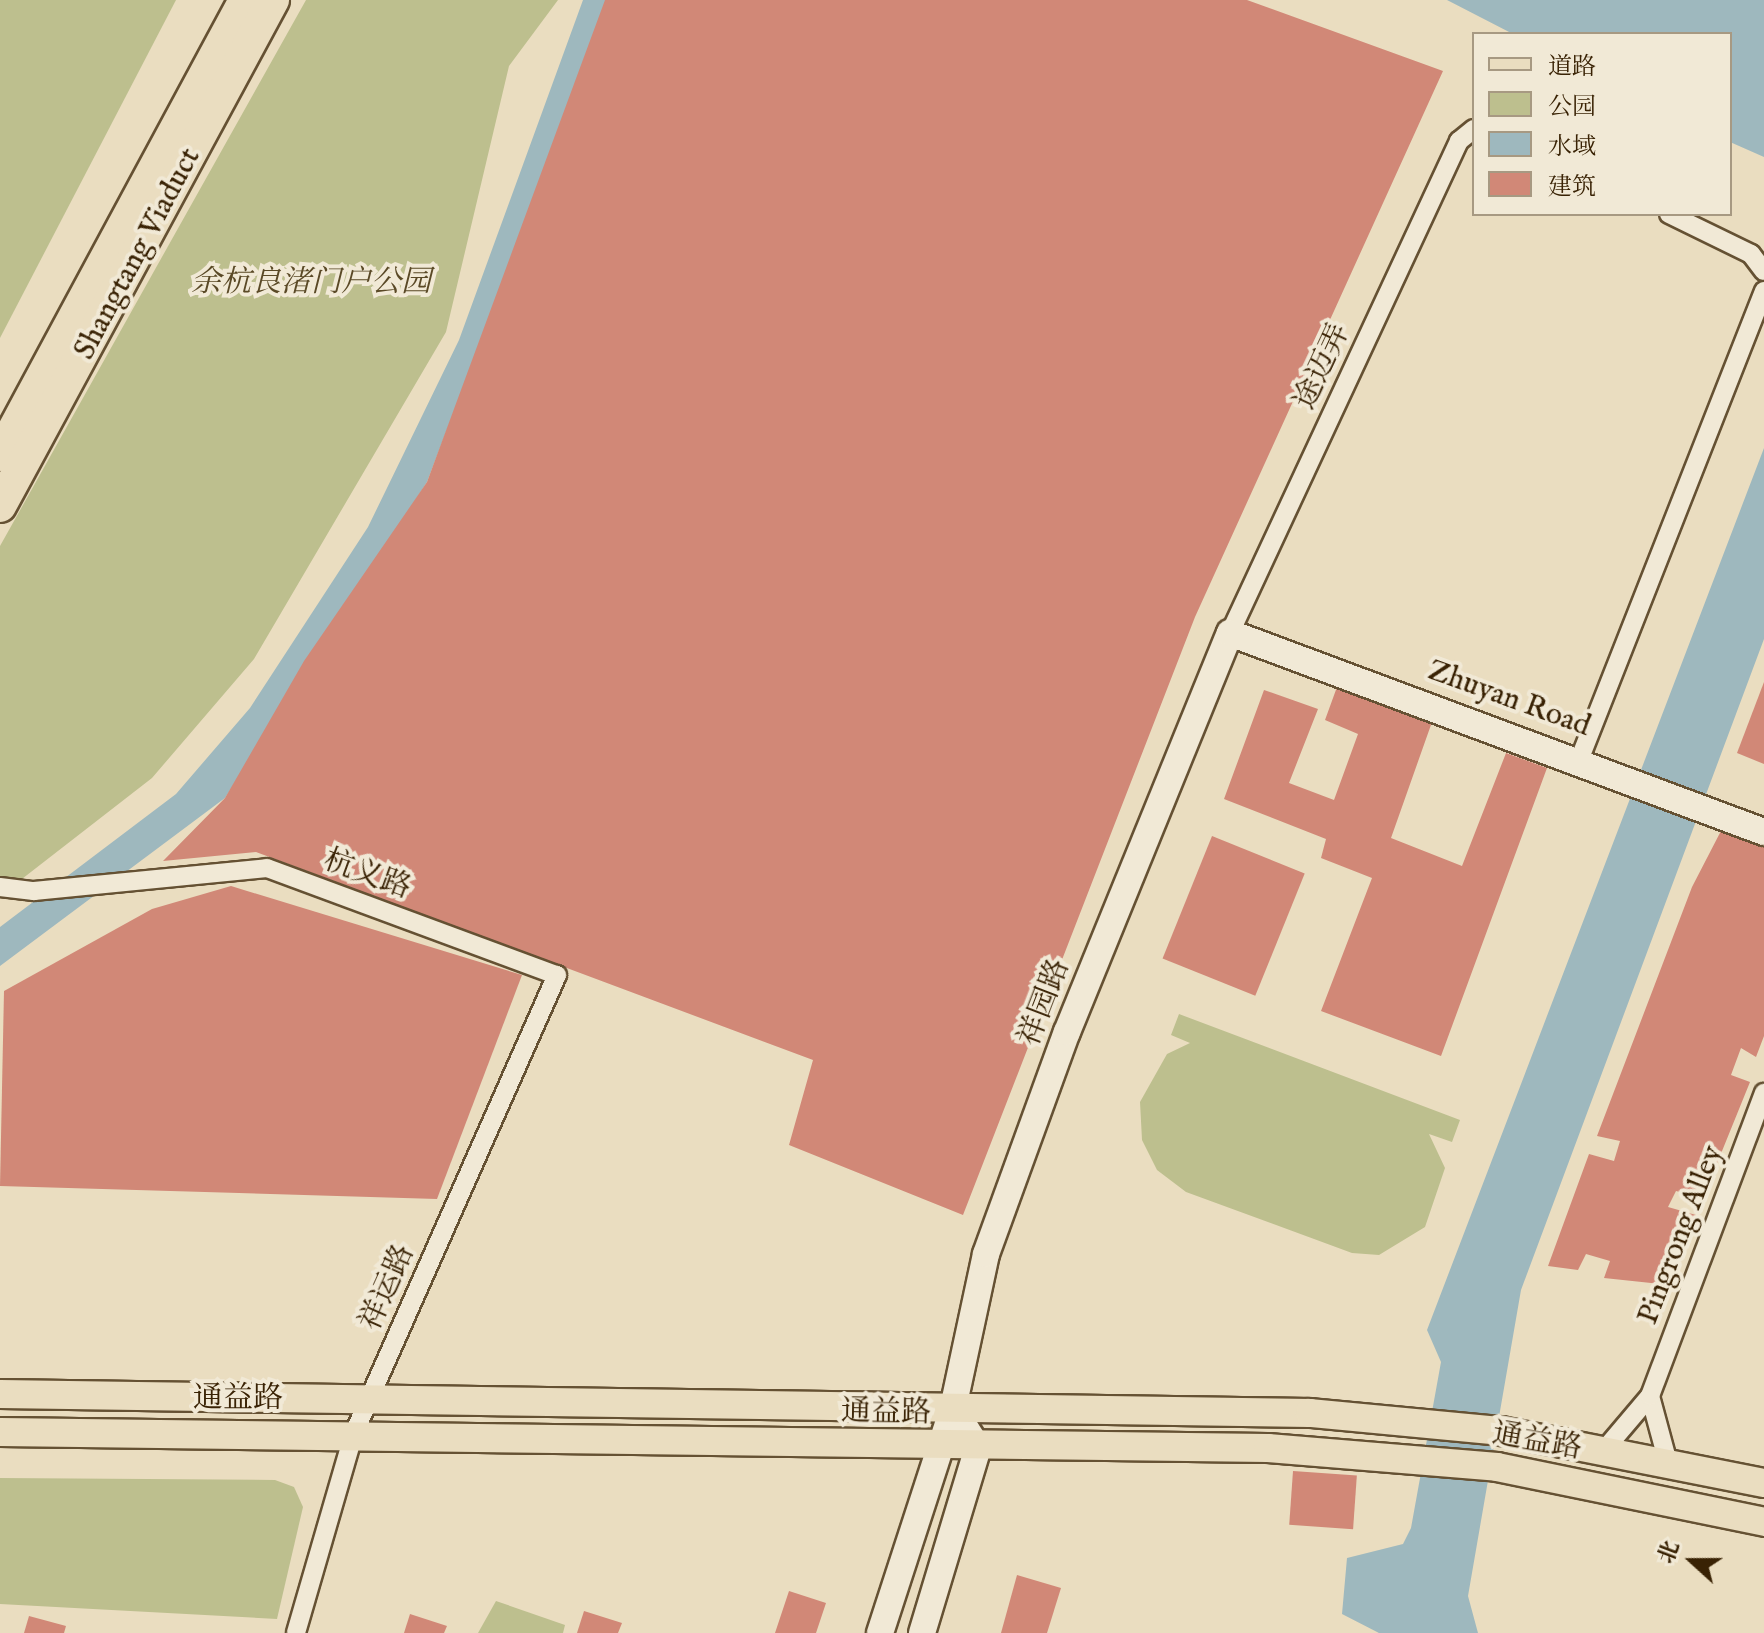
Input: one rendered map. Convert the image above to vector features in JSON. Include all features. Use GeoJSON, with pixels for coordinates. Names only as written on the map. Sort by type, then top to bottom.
{"type":"FeatureCollection","features":[{"type":"Feature","properties":{"kind":"highway","name":"Shangtang Viaduct"},"geometry":{"type":"LineString","coordinates":[[0,455],[245,0]]}},
{"type":"Feature","properties":{"kind":"highway","name":"Shangtang Viaduct"},"geometry":{"type":"LineString","coordinates":[[0,506],[273,0]]}},
{"type":"Feature","properties":{"kind":"main road","name":"通益路"},"geometry":{"type":"LineString","coordinates":[[0,1394],[369,1397],[953,1408],[1174,1408],[1409,1420],[1501,1431],[1667,1459],[1764,1483]]}},
{"type":"Feature","properties":{"kind":"main road","name":"通益路"},"geometry":{"type":"LineString","coordinates":[[0,1432],[354,1433],[935,1449],[1130,1443],[1410,1458],[1497,1467],[1764,1522]]}},
{"type":"Feature","properties":{"kind":"street","name":"途迈弄"},"geometry":{"type":"LineString","coordinates":[[1230,633],[1459,141],[1472,131]]}},
{"type":"Feature","properties":{"kind":"street"},"geometry":{"type":"LineString","coordinates":[[1673,216],[1751,254],[1764,271]]}},
{"type":"Feature","properties":{"kind":"street"},"geometry":{"type":"LineString","coordinates":[[1580,758],[1764,291]]}},
{"type":"Feature","properties":{"kind":"street","name":"Zhuyan Road"},"geometry":{"type":"LineString","coordinates":[[1230,633],[1580,758],[1764,832]]}},
{"type":"Feature","properties":{"kind":"street","name":"祥园路"},"geometry":{"type":"LineString","coordinates":[[880,1633],[935,1449],[953,1408],[986,1254],[1067,1032],[1230,633]]}},
{"type":"Feature","properties":{"kind":"street","name":"杭义路"},"geometry":{"type":"LineString","coordinates":[[0,887],[34,891],[267,868],[557,975]]}},
{"type":"Feature","properties":{"kind":"street","name":"祥运路"},"geometry":{"type":"LineString","coordinates":[[296,1633],[354,1433],[557,975]]}},
{"type":"Feature","properties":{"kind":"street","name":"Pingrong Alley"},"geometry":{"type":"LineString","coordinates":[[1605,1449],[1650,1396],[1764,1093]]}},
{"type":"Feature","properties":{"kind":"street"},"geometry":{"type":"LineString","coordinates":[[1650,1396],[1667,1459]]}},
{"type":"Feature","properties":{"kind":"street"},"geometry":{"type":"LineString","coordinates":[[922,1633],[978,1448],[953,1408]]}},
{"type":"Feature","properties":{"kind":"green space"},"geometry":{"type":"Polygon","coordinates":[[[0,0],[176,0],[0,338],[0,0]]]}},
{"type":"Feature","properties":{"kind":"green space","name":"余杭良渚门户公园"},"geometry":{"type":"Polygon","coordinates":[[[306,0],[558,0],[509,66],[446,332],[254,659],[152,778],[0,896],[0,546],[306,0]]]}},
{"type":"Feature","properties":{"kind":"green space"},"geometry":{"type":"Polygon","coordinates":[[[1179,1014],[1460,1120],[1452,1142],[1429,1134],[1445,1168],[1425,1227],[1379,1255],[1352,1253],[1186,1192],[1157,1170],[1142,1140],[1140,1102],[1167,1054],[1190,1043],[1171,1035],[1179,1014]]]}},
{"type":"Feature","properties":{"kind":"green space"},"geometry":{"type":"Polygon","coordinates":[[[0,1478],[275,1480],[294,1487],[303,1507],[277,1619],[0,1604],[0,1478]]]}},
{"type":"Feature","properties":{"kind":"green space"},"geometry":{"type":"Polygon","coordinates":[[[496,1601],[565,1625],[563,1633],[478,1633],[496,1601]]]}},
{"type":"Feature","properties":{"kind":"water"},"geometry":{"type":"Polygon","coordinates":[[[583,0],[610,0],[427,482],[225,798],[0,966],[0,927],[176,794],[250,708],[368,527],[459,340],[583,0]]]}},
{"type":"Feature","properties":{"kind":"water"},"geometry":{"type":"Polygon","coordinates":[[[1447,0],[1764,0],[1764,157],[1732,143],[1732,32],[1509,32],[1447,0]]]}},
{"type":"Feature","properties":{"kind":"water"},"geometry":{"type":"Polygon","coordinates":[[[1764,448],[1764,639],[1521,1290],[1468,1596],[1478,1633],[1379,1633],[1342,1614],[1347,1558],[1403,1544],[1411,1528],[1441,1362],[1427,1330],[1764,448]]]}},
{"type":"Feature","properties":{"kind":"building"},"geometry":{"type":"Polygon","coordinates":[[[605,0],[1247,0],[1443,71],[1195,617],[963,1215],[789,1145],[813,1060],[256,852],[163,861],[225,798],[304,661],[427,482],[605,0]]]}},
{"type":"Feature","properties":{"kind":"building"},"geometry":{"type":"Polygon","coordinates":[[[1764,682],[1764,764],[1737,753],[1764,682]]]}},
{"type":"Feature","properties":{"kind":"building"},"geometry":{"type":"Polygon","coordinates":[[[1337,687],[1432,722],[1391,838],[1462,866],[1506,753],[1547,768],[1441,1056],[1321,1011],[1372,878],[1321,858],[1326,839],[1224,799],[1264,690],[1318,709],[1289,783],[1334,800],[1358,734],[1325,720],[1337,687]]]}},
{"type":"Feature","properties":{"kind":"building"},"geometry":{"type":"Polygon","coordinates":[[[1723,827],[1764,842],[1764,1036],[1756,1057],[1741,1048],[1731,1075],[1750,1082],[1703,1198],[1676,1191],[1668,1207],[1696,1215],[1670,1285],[1604,1278],[1610,1261],[1586,1254],[1578,1270],[1548,1266],[1589,1154],[1614,1161],[1620,1141],[1597,1136],[1692,887],[1723,827]]]}},
{"type":"Feature","properties":{"kind":"building"},"geometry":{"type":"Polygon","coordinates":[[[1212,836],[1305,873],[1255,996],[1163,958],[1212,836]]]}},
{"type":"Feature","properties":{"kind":"building"},"geometry":{"type":"Polygon","coordinates":[[[231,886],[522,975],[437,1199],[0,1186],[4,991],[152,909],[231,886]]]}},
{"type":"Feature","properties":{"kind":"building"},"geometry":{"type":"Polygon","coordinates":[[[1293,1471],[1357,1475],[1353,1529],[1289,1525],[1293,1471]]]}},
{"type":"Feature","properties":{"kind":"building"},"geometry":{"type":"Polygon","coordinates":[[[1017,1575],[1061,1588],[1047,1633],[1001,1633],[1017,1575]]]}},
{"type":"Feature","properties":{"kind":"building"},"geometry":{"type":"Polygon","coordinates":[[[789,1591],[826,1603],[816,1633],[775,1633],[789,1591]]]}},
{"type":"Feature","properties":{"kind":"building"},"geometry":{"type":"Polygon","coordinates":[[[584,1611],[622,1623],[618,1633],[577,1633],[584,1611]]]}},
{"type":"Feature","properties":{"kind":"building"},"geometry":{"type":"Polygon","coordinates":[[[410,1614],[447,1626],[444,1633],[404,1633],[410,1614]]]}},
{"type":"Feature","properties":{"kind":"building"},"geometry":{"type":"Polygon","coordinates":[[[29,1616],[66,1626],[64,1633],[24,1633],[29,1616]]]}}]}
